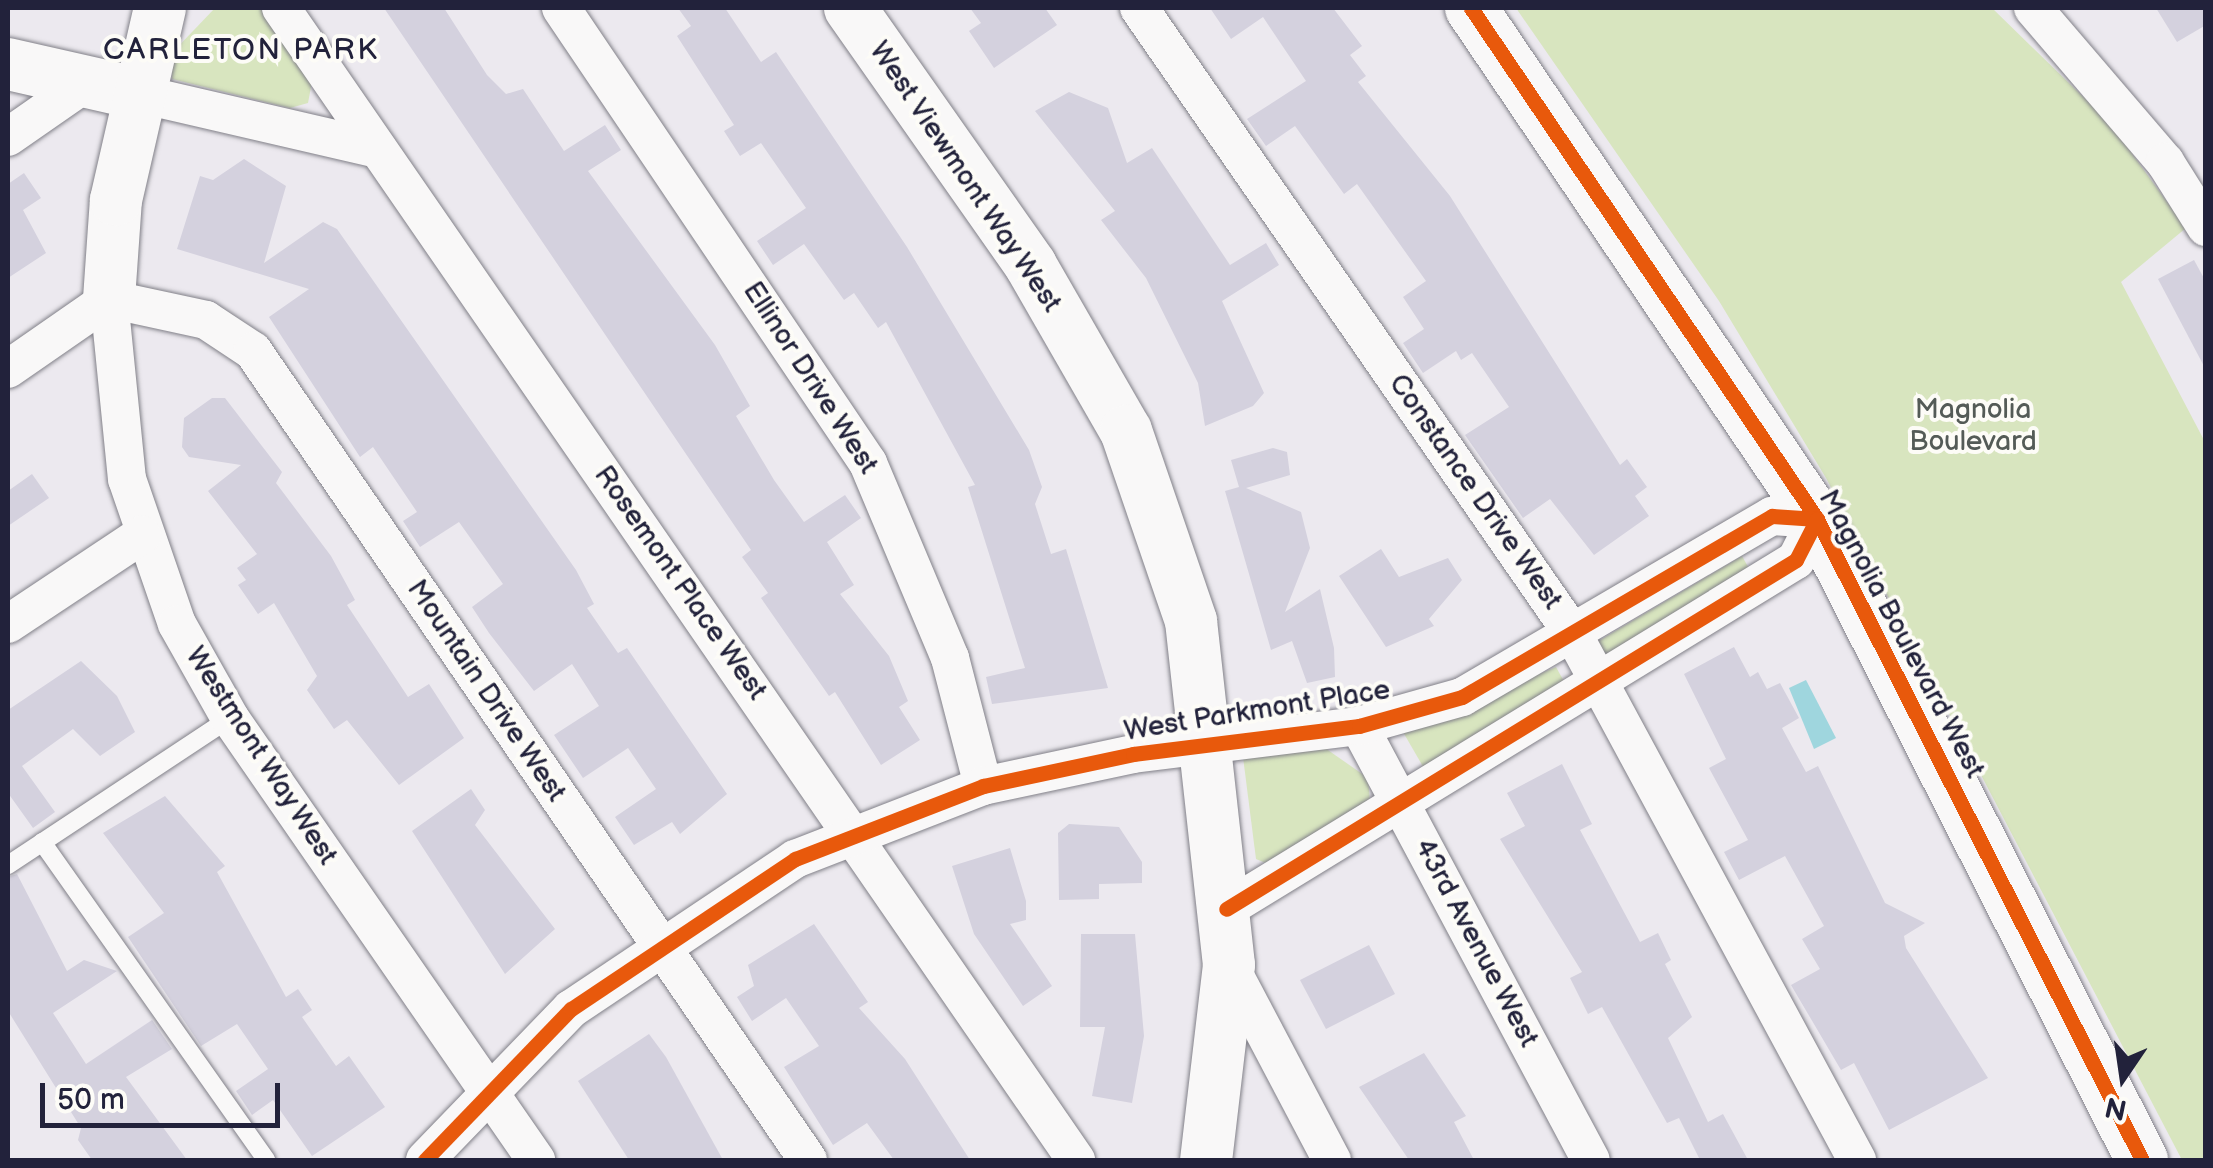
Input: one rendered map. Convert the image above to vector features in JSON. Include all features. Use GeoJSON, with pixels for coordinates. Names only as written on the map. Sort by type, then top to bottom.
{"type":"FeatureCollection","features":[{"type":"Feature","properties":{"kind":"street","name":"Westmont Way West"},"geometry":{"type":"LineString","coordinates":[[160,8],[116,200],[109,299],[114,415],[142,535],[177,624],[230,718],[536,1160]]}},
{"type":"Feature","properties":{"kind":"street","name":"Rosemont Place West"},"geometry":{"type":"LineString","coordinates":[[282,8],[1076,1160]]}},
{"type":"Feature","properties":{"kind":"street","name":"Ellinor Drive West"},"geometry":{"type":"LineString","coordinates":[[561,8],[868,462],[944,641],[983,786]]}},
{"type":"Feature","properties":{"kind":"street","name":"West Viewmont Way West"},"geometry":{"type":"LineString","coordinates":[[850,8],[1031,266],[1126,431],[1191,621],[1211,743],[1229,966],[1206,1160]]}},
{"type":"Feature","properties":{"kind":"street","name":"Constance Drive West"},"geometry":{"type":"LineString","coordinates":[[1139,8],[1574,634],[1857,1160]]}},
{"type":"Feature","properties":{"kind":"street","name":"Magnolia Boulevard West"},"geometry":{"type":"LineString","coordinates":[[1470,8],[1817,519],[2142,1160]]}},
{"type":"Feature","properties":{"kind":"street"},"geometry":{"type":"LineString","coordinates":[[2034,8],[2165,162],[2206,227]]}},
{"type":"Feature","properties":{"kind":"street"},"geometry":{"type":"LineString","coordinates":[[8,64],[378,149]]}},
{"type":"Feature","properties":{"kind":"street"},"geometry":{"type":"LineString","coordinates":[[8,137],[87,82]]}},
{"type":"Feature","properties":{"kind":"street"},"geometry":{"type":"LineString","coordinates":[[8,369],[109,299]]}},
{"type":"Feature","properties":{"kind":"street","name":"Mountain Drive West"},"geometry":{"type":"LineString","coordinates":[[109,299],[206,320],[253,351],[808,1160]]}},
{"type":"Feature","properties":{"kind":"street","name":"West Parkmont Place"},"geometry":{"type":"LineString","coordinates":[[425,1160],[486,1088],[660,944],[795,859],[857,839],[983,786],[1211,743],[1359,726],[1462,696],[1772,516],[1817,519]]}},
{"type":"Feature","properties":{"kind":"street"},"geometry":{"type":"LineString","coordinates":[[1226,909],[1796,560],[1817,519]]}},
{"type":"Feature","properties":{"kind":"street"},"geometry":{"type":"LineString","coordinates":[[8,624],[142,535]]}},
{"type":"Feature","properties":{"kind":"street","name":"43rd Avenue West"},"geometry":{"type":"LineString","coordinates":[[1359,726],[1591,1160]]}},
{"type":"Feature","properties":{"kind":"street"},"geometry":{"type":"LineString","coordinates":[[1229,966],[1332,1160]]}},
{"type":"Feature","properties":{"kind":"lane"},"geometry":{"type":"LineString","coordinates":[[8,865],[230,718]]}},
{"type":"Feature","properties":{"kind":"lane"},"geometry":{"type":"LineString","coordinates":[[42,842],[266,1160]]}},
{"type":"Feature","properties":{"kind":"green space"},"geometry":{"type":"Polygon","coordinates":[[[215,8],[261,8],[313,76],[308,103],[290,108],[172,79],[171,54],[215,8]]]}},
{"type":"Feature","properties":{"kind":"green space","name":"Magnolia Boulevard"},"geometry":{"type":"Polygon","coordinates":[[[1516,8],[1992,8],[2109,122],[2186,228],[2121,282],[2205,442],[2205,1160],[2182,1160],[1826,478],[1719,301],[1516,8]]]}},
{"type":"Feature","properties":{"kind":"green space"},"geometry":{"type":"Polygon","coordinates":[[[1742,556],[1751,572],[1606,661],[1595,643],[1742,556]]]}},
{"type":"Feature","properties":{"kind":"green space"},"geometry":{"type":"Polygon","coordinates":[[[1556,667],[1566,685],[1425,770],[1403,732],[1556,667]]]}},
{"type":"Feature","properties":{"kind":"green space"},"geometry":{"type":"Polygon","coordinates":[[[1325,748],[1368,778],[1370,801],[1268,864],[1256,859],[1243,757],[1325,748]]]}},
{"type":"Feature","properties":{"kind":"water"},"geometry":{"type":"Polygon","coordinates":[[[1806,680],[1836,738],[1814,749],[1789,688],[1806,680]]]}},
{"type":"Feature","properties":{"kind":"building"},"geometry":{"type":"Polygon","coordinates":[[[384,8],[444,8],[487,75],[506,94],[523,89],[564,151],[605,125],[621,150],[588,171],[715,345],[750,406],[736,416],[774,480],[804,522],[845,495],[861,518],[827,542],[854,585],[840,594],[889,656],[908,701],[899,707],[920,740],[881,765],[835,692],[829,696],[761,598],[768,593],[742,557],[751,550],[384,8]]]}},
{"type":"Feature","properties":{"kind":"building"},"geometry":{"type":"Polygon","coordinates":[[[678,8],[725,8],[761,62],[776,52],[907,247],[1029,450],[1042,487],[1035,504],[1051,554],[1066,549],[1108,688],[992,704],[986,677],[1025,668],[968,487],[975,485],[886,322],[878,328],[854,293],[844,300],[804,244],[773,265],[757,241],[806,208],[761,143],[740,156],[724,131],[734,125],[677,36],[691,26],[678,8]]]}},
{"type":"Feature","properties":{"kind":"building"},"geometry":{"type":"Polygon","coordinates":[[[970,8],[1045,8],[1057,25],[994,68],[969,31],[981,23],[970,8]]]}},
{"type":"Feature","properties":{"kind":"building"},"geometry":{"type":"Polygon","coordinates":[[[1210,8],[1333,8],[1362,46],[1350,55],[1366,76],[1358,82],[1450,196],[1620,465],[1627,459],[1647,487],[1635,496],[1649,516],[1594,555],[1550,499],[1523,518],[1465,435],[1509,407],[1472,353],[1461,360],[1456,351],[1423,373],[1403,343],[1424,329],[1403,297],[1426,281],[1357,184],[1344,194],[1295,126],[1266,146],[1247,119],[1306,81],[1263,17],[1231,39],[1210,8]]]}},
{"type":"Feature","properties":{"kind":"building"},"geometry":{"type":"Polygon","coordinates":[[[2156,8],[2206,8],[2206,25],[2177,42],[2156,8]]]}},
{"type":"Feature","properties":{"kind":"building"},"geometry":{"type":"Polygon","coordinates":[[[1069,92],[1108,108],[1127,163],[1152,148],[1230,265],[1266,243],[1279,265],[1222,301],[1264,393],[1253,406],[1205,426],[1198,383],[1146,278],[1101,220],[1115,211],[1035,111],[1069,92]]]}},
{"type":"Feature","properties":{"kind":"building"},"geometry":{"type":"Polygon","coordinates":[[[244,159],[286,186],[264,263],[323,222],[337,229],[576,570],[594,604],[587,608],[618,653],[627,648],[727,794],[680,834],[672,822],[634,845],[615,817],[656,789],[628,748],[583,778],[554,735],[599,706],[572,664],[534,691],[489,633],[472,607],[503,584],[459,522],[420,547],[403,521],[417,512],[373,447],[360,457],[269,317],[309,289],[177,249],[200,176],[213,180],[244,159]]]}},
{"type":"Feature","properties":{"kind":"building"},"geometry":{"type":"Polygon","coordinates":[[[24,173],[41,198],[23,210],[46,253],[8,278],[8,184],[24,173]]]}},
{"type":"Feature","properties":{"kind":"building"},"geometry":{"type":"Polygon","coordinates":[[[2194,260],[2206,282],[2206,370],[2158,279],[2194,260]]]}},
{"type":"Feature","properties":{"kind":"building"},"geometry":{"type":"Polygon","coordinates":[[[212,398],[225,398],[282,472],[276,483],[331,556],[355,600],[347,605],[408,697],[429,684],[464,738],[399,785],[347,720],[334,729],[307,690],[317,676],[274,603],[258,614],[238,585],[246,580],[237,568],[257,554],[208,491],[241,465],[189,457],[182,447],[184,418],[212,398]]]}},
{"type":"Feature","properties":{"kind":"building"},"geometry":{"type":"Polygon","coordinates":[[[1273,448],[1287,452],[1290,475],[1246,488],[1301,512],[1310,548],[1285,612],[1320,589],[1334,648],[1335,677],[1307,683],[1292,641],[1271,650],[1225,491],[1239,487],[1231,460],[1273,448]]]}},
{"type":"Feature","properties":{"kind":"building"},"geometry":{"type":"Polygon","coordinates":[[[32,474],[49,498],[8,526],[8,491],[32,474]]]}},
{"type":"Feature","properties":{"kind":"building"},"geometry":{"type":"Polygon","coordinates":[[[1381,549],[1399,577],[1448,558],[1462,580],[1429,619],[1434,626],[1386,647],[1339,576],[1381,549]]]}},
{"type":"Feature","properties":{"kind":"building"},"geometry":{"type":"Polygon","coordinates":[[[1734,647],[1750,677],[1758,672],[1767,689],[1780,683],[1799,718],[1782,728],[1806,772],[1818,766],[1885,903],[1925,923],[1904,936],[1906,948],[1988,1078],[1889,1130],[1854,1063],[1841,1070],[1791,985],[1820,969],[1802,939],[1824,926],[1785,856],[1739,880],[1724,852],[1748,840],[1709,768],[1726,759],[1684,674],[1734,647]]]}},
{"type":"Feature","properties":{"kind":"building"},"geometry":{"type":"Polygon","coordinates":[[[81,661],[117,696],[135,732],[100,756],[73,729],[22,766],[55,812],[33,828],[8,793],[8,710],[81,661]]]}},
{"type":"Feature","properties":{"kind":"building"},"geometry":{"type":"Polygon","coordinates":[[[1562,764],[1592,824],[1580,830],[1640,942],[1658,933],[1671,960],[1665,964],[1692,1017],[1668,1038],[1708,1122],[1723,1114],[1748,1160],[1700,1160],[1679,1118],[1667,1123],[1602,1007],[1588,1014],[1570,978],[1582,972],[1500,839],[1525,826],[1507,793],[1562,764]]]}},
{"type":"Feature","properties":{"kind":"building"},"geometry":{"type":"Polygon","coordinates":[[[471,789],[485,810],[475,825],[555,929],[505,974],[412,831],[471,789]]]}},
{"type":"Feature","properties":{"kind":"building"},"geometry":{"type":"Polygon","coordinates":[[[165,796],[225,866],[217,872],[286,997],[298,989],[312,1010],[302,1017],[336,1066],[349,1056],[385,1107],[312,1156],[273,1100],[252,1115],[236,1091],[268,1069],[237,1024],[201,1046],[128,937],[164,913],[103,833],[165,796]]]}},
{"type":"Feature","properties":{"kind":"building"},"geometry":{"type":"Polygon","coordinates":[[[1069,824],[1119,827],[1142,862],[1142,883],[1099,884],[1099,899],[1059,900],[1058,833],[1069,824]]]}},
{"type":"Feature","properties":{"kind":"building"},"geometry":{"type":"Polygon","coordinates":[[[1010,848],[1026,901],[1026,920],[1010,924],[1052,986],[1023,1006],[974,934],[952,866],[1010,848]]]}},
{"type":"Feature","properties":{"kind":"building"},"geometry":{"type":"Polygon","coordinates":[[[17,874],[67,971],[84,960],[117,971],[53,1013],[86,1064],[152,1020],[172,1049],[126,1077],[187,1160],[92,1160],[78,1140],[81,1128],[8,1011],[8,877],[17,874]]]}},
{"type":"Feature","properties":{"kind":"building"},"geometry":{"type":"Polygon","coordinates":[[[814,924],[868,1002],[859,1008],[905,1059],[970,1160],[894,1160],[867,1123],[833,1145],[784,1067],[819,1046],[786,998],[752,1021],[737,997],[754,986],[748,965],[814,924]]]}},
{"type":"Feature","properties":{"kind":"building"},"geometry":{"type":"Polygon","coordinates":[[[1081,934],[1135,934],[1144,1036],[1132,1103],[1092,1096],[1105,1027],[1080,1027],[1081,934]]]}},
{"type":"Feature","properties":{"kind":"building"},"geometry":{"type":"Polygon","coordinates":[[[1369,945],[1395,994],[1326,1029],[1300,980],[1369,945]]]}},
{"type":"Feature","properties":{"kind":"building"},"geometry":{"type":"Polygon","coordinates":[[[649,1034],[666,1057],[723,1160],[629,1160],[578,1081],[649,1034]]]}},
{"type":"Feature","properties":{"kind":"building"},"geometry":{"type":"Polygon","coordinates":[[[1424,1053],[1466,1116],[1454,1122],[1474,1160],[1409,1160],[1359,1087],[1424,1053]]]}},
{"type":"Feature","properties":{"kind":"cycle path"},"geometry":{"type":"LineString","coordinates":[[1471,8],[1817,519],[2142,1160]]}},
{"type":"Feature","properties":{"kind":"cycle path"},"geometry":{"type":"LineString","coordinates":[[425,1160],[571,1009],[795,859],[983,786],[1133,754],[1359,726],[1462,697],[1772,516],[1817,519],[1796,560],[1226,909]]}},
{"type":"Feature","properties":{"kind":"district","name":"CARLETON PARK"},"geometry":{"type":"Point","coordinates":[241,50]}}]}
